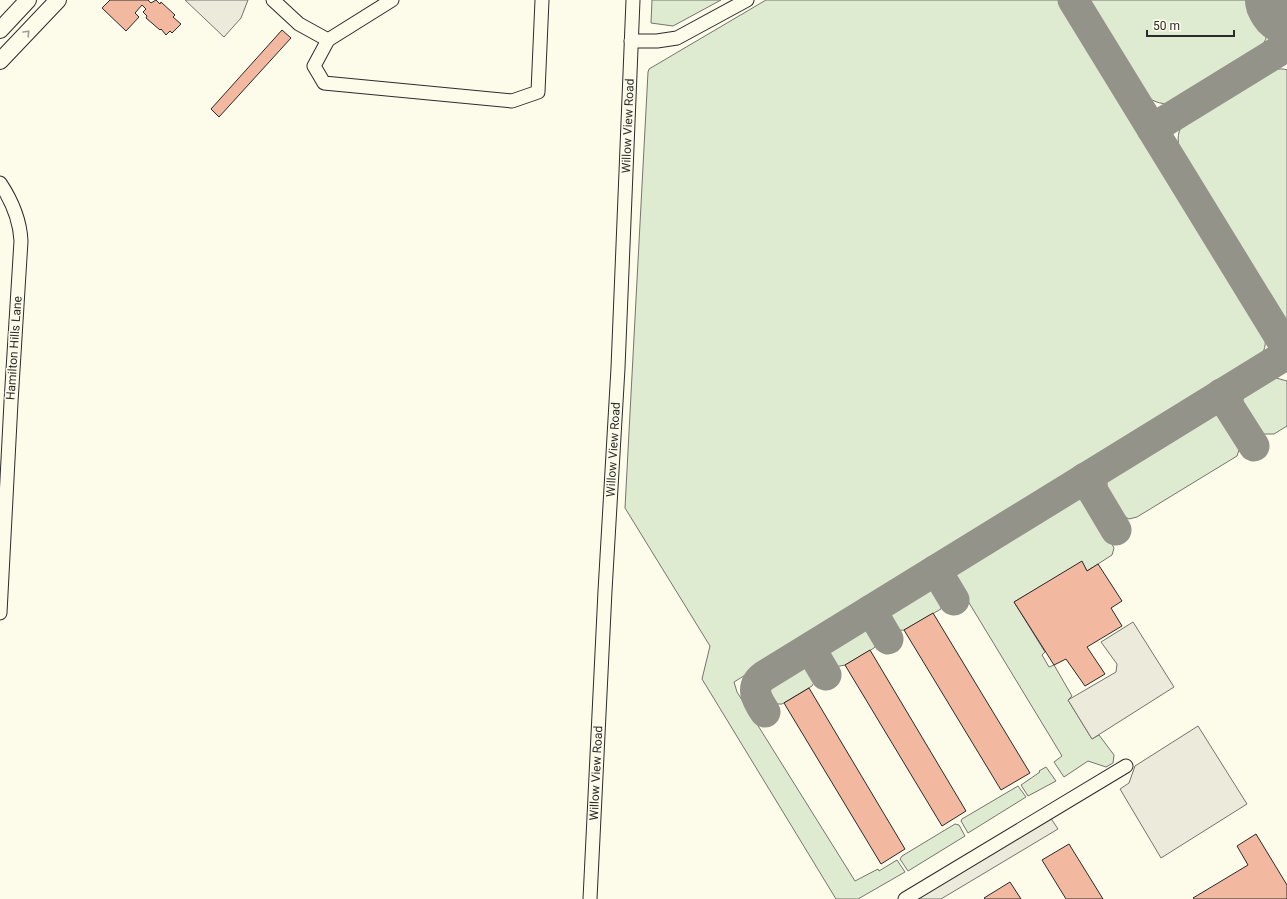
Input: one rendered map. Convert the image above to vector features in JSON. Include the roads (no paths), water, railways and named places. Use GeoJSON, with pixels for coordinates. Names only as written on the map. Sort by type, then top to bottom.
{"type":"FeatureCollection","features":[{"type":"Feature","properties":{"kind":"main road"},"geometry":{"type":"LineString","coordinates":[[0,30],[28,0]]}},
{"type":"Feature","properties":{"kind":"main road"},"geometry":{"type":"LineString","coordinates":[[0,62],[58,0]]}},
{"type":"Feature","properties":{"kind":"street"},"geometry":{"type":"LineString","coordinates":[[273,0],[298,24],[328,40]]}},
{"type":"Feature","properties":{"kind":"street"},"geometry":{"type":"LineString","coordinates":[[392,0],[328,40],[314,66],[324,83],[512,102],[538,92],[542,0]]}},
{"type":"Feature","properties":{"kind":"street","name":"Willow View Road"},"geometry":{"type":"LineString","coordinates":[[590,899],[605,591],[618,368],[633,0]]}},
{"type":"Feature","properties":{"kind":"street"},"geometry":{"type":"LineString","coordinates":[[631,41],[657,41],[677,38],[747,0]]}},
{"type":"Feature","properties":{"kind":"street","name":"Hamilton Hills Lane"},"geometry":{"type":"LineString","coordinates":[[0,183],[16,213],[20,228],[21,241],[0,613]]}},
{"type":"Feature","properties":{"kind":"street"},"geometry":{"type":"LineString","coordinates":[[905,899],[1126,766]]}}]}
